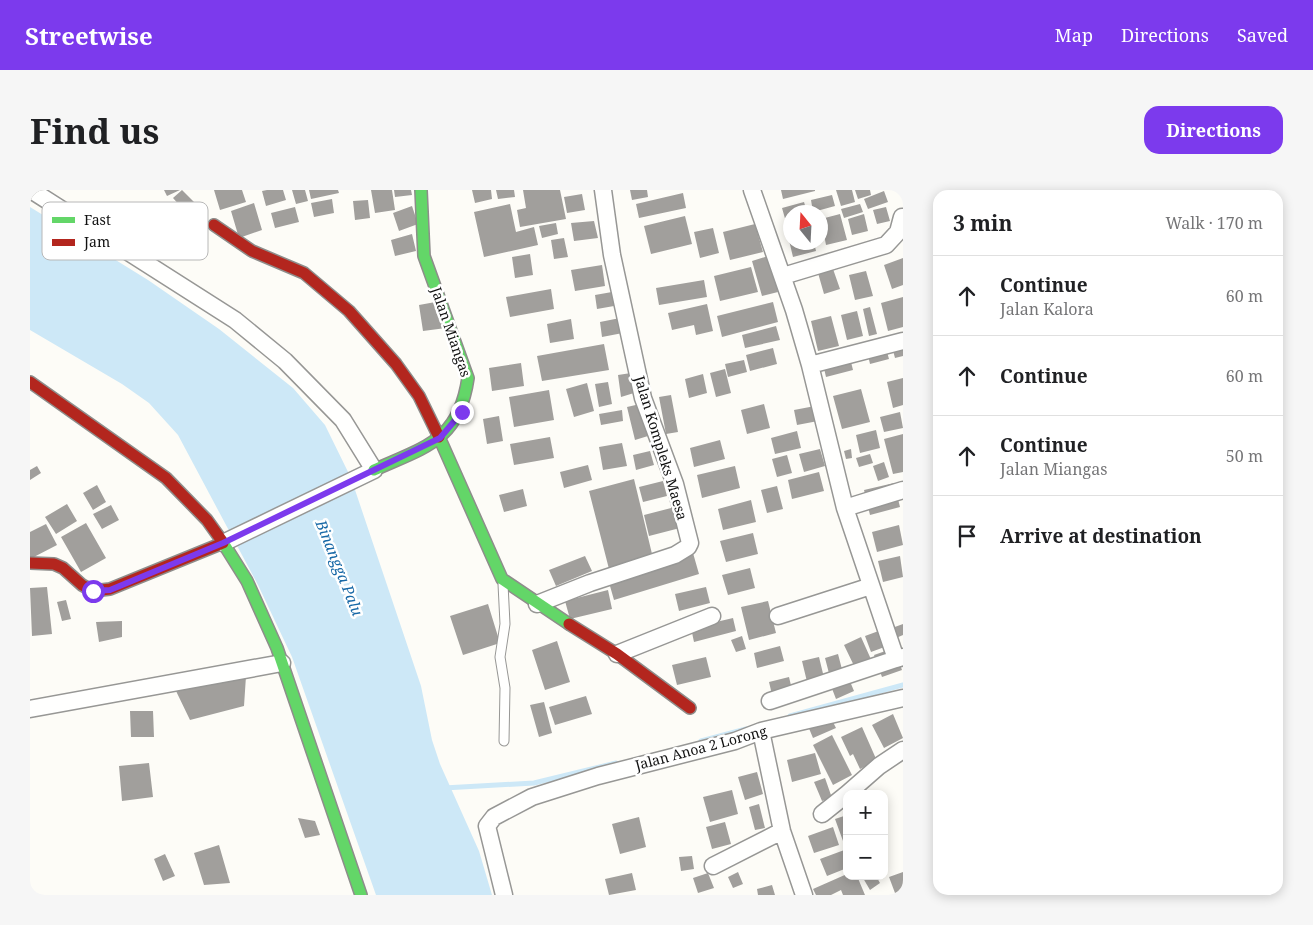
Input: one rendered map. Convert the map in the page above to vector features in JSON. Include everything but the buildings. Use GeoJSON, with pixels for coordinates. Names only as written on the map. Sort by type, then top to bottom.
{"type":"FeatureCollection","features":[{"type":"Feature","properties":{"kind":"street"},"geometry":{"type":"LineString","coordinates":[[31,190],[50,202]]}},
{"type":"Feature","properties":{"kind":"street","name":"Jalan Miangas"},"geometry":{"type":"LineString","coordinates":[[367,473],[440,438],[462,412],[467,398],[468,378],[424,256],[421,190]]}},
{"type":"Feature","properties":{"kind":"street","name":"Jalan Kompleks Maesa"},"geometry":{"type":"LineString","coordinates":[[537,604],[590,583],[674,556],[688,547],[690,543],[675,484],[643,398],[612,254],[602,190]]}},
{"type":"Feature","properties":{"kind":"street"},"geometry":{"type":"LineString","coordinates":[[752,190],[783,276],[810,365],[845,508],[871,586],[899,658],[770,701]]}},
{"type":"Feature","properties":{"kind":"street"},"geometry":{"type":"LineString","coordinates":[[783,276],[886,245],[898,232],[902,217]]}},
{"type":"Feature","properties":{"kind":"street"},"geometry":{"type":"LineString","coordinates":[[214,225],[252,252],[304,273],[349,311],[396,364],[419,396],[440,438],[502,579],[537,604],[617,654],[690,708]]}},
{"type":"Feature","properties":{"kind":"street"},"geometry":{"type":"LineString","coordinates":[[30,563],[54,564],[63,568],[82,586],[93,591],[110,590],[227,541],[367,473],[343,420],[261,340],[235,320],[141,260]]}},
{"type":"Feature","properties":{"kind":"street"},"geometry":{"type":"LineString","coordinates":[[810,365],[903,341]]}},
{"type":"Feature","properties":{"kind":"street"},"geometry":{"type":"LineString","coordinates":[[30,382],[159,472],[203,513],[227,541],[282,663],[299,706],[361,895]]}},
{"type":"Feature","properties":{"kind":"street"},"geometry":{"type":"LineString","coordinates":[[845,508],[903,490]]}},
{"type":"Feature","properties":{"kind":"street"},"geometry":{"type":"LineString","coordinates":[[778,616],[871,586]]}},
{"type":"Feature","properties":{"kind":"street"},"geometry":{"type":"LineString","coordinates":[[617,654],[712,616]]}},
{"type":"Feature","properties":{"kind":"street"},"geometry":{"type":"LineString","coordinates":[[30,709],[282,663]]}},
{"type":"Feature","properties":{"kind":"street","name":"Jalan Anoa 2 Lorong"},"geometry":{"type":"LineString","coordinates":[[504,895],[487,826],[488,822],[532,796],[598,776],[735,741],[761,731],[903,698]]}},
{"type":"Feature","properties":{"kind":"street"},"geometry":{"type":"LineString","coordinates":[[761,731],[782,831],[804,895]]}},
{"type":"Feature","properties":{"kind":"street"},"geometry":{"type":"LineString","coordinates":[[852,790],[879,766],[903,750]]}},
{"type":"Feature","properties":{"kind":"street"},"geometry":{"type":"LineString","coordinates":[[822,814],[843,797]]}},
{"type":"Feature","properties":{"kind":"street"},"geometry":{"type":"LineString","coordinates":[[712,866],[782,831]]}},
{"type":"Feature","properties":{"kind":"lane"},"geometry":{"type":"LineString","coordinates":[[502,579],[505,624],[500,657],[505,688],[504,742]]}},
{"type":"Feature","properties":{"kind":"water","name":"Binangga Palu"},"geometry":{"type":"Polygon","coordinates":[[[30,207],[42,214],[42,260],[116,260],[219,329],[293,388],[325,425],[351,478],[421,686],[432,740],[440,764],[479,851],[492,895],[376,895],[292,657],[258,585],[178,435],[149,403],[122,384],[30,330],[30,207]]]}},
{"type":"Feature","properties":{"kind":"waterway"},"geometry":{"type":"LineString","coordinates":[[790,716],[903,685]]}},
{"type":"Feature","properties":{"kind":"waterway"},"geometry":{"type":"LineString","coordinates":[[701,741],[746,729]]}},
{"type":"Feature","properties":{"kind":"waterway"},"geometry":{"type":"LineString","coordinates":[[444,788],[534,783],[616,763]]}},
{"type":"Feature","properties":{"kind":"traffic: fast"},"geometry":{"type":"LineString","coordinates":[[374,470],[424,447],[448,429],[457,416],[468,378],[424,256],[421,190]]}},
{"type":"Feature","properties":{"kind":"traffic: fast"},"geometry":{"type":"LineString","coordinates":[[439,437],[502,579],[569,624]]}},
{"type":"Feature","properties":{"kind":"traffic: fast"},"geometry":{"type":"LineString","coordinates":[[222,541],[247,581],[277,648],[361,895]]}},
{"type":"Feature","properties":{"kind":"traffic: jam"},"geometry":{"type":"LineString","coordinates":[[214,225],[252,251],[304,273],[349,311],[396,364],[419,396],[439,437]]}},
{"type":"Feature","properties":{"kind":"traffic: jam"},"geometry":{"type":"LineString","coordinates":[[30,382],[166,478],[207,520],[222,541]]}},
{"type":"Feature","properties":{"kind":"traffic: jam"},"geometry":{"type":"LineString","coordinates":[[30,563],[54,564],[63,568],[82,585],[93,591],[110,589],[223,543]]}},
{"type":"Feature","properties":{"kind":"traffic: jam"},"geometry":{"type":"LineString","coordinates":[[569,624],[617,654],[690,708]]}},
{"type":"Feature","properties":{"kind":"route"},"geometry":{"type":"LineString","coordinates":[[93,591],[110,590],[223,543],[440,438],[454,424],[462,412]]}}]}
